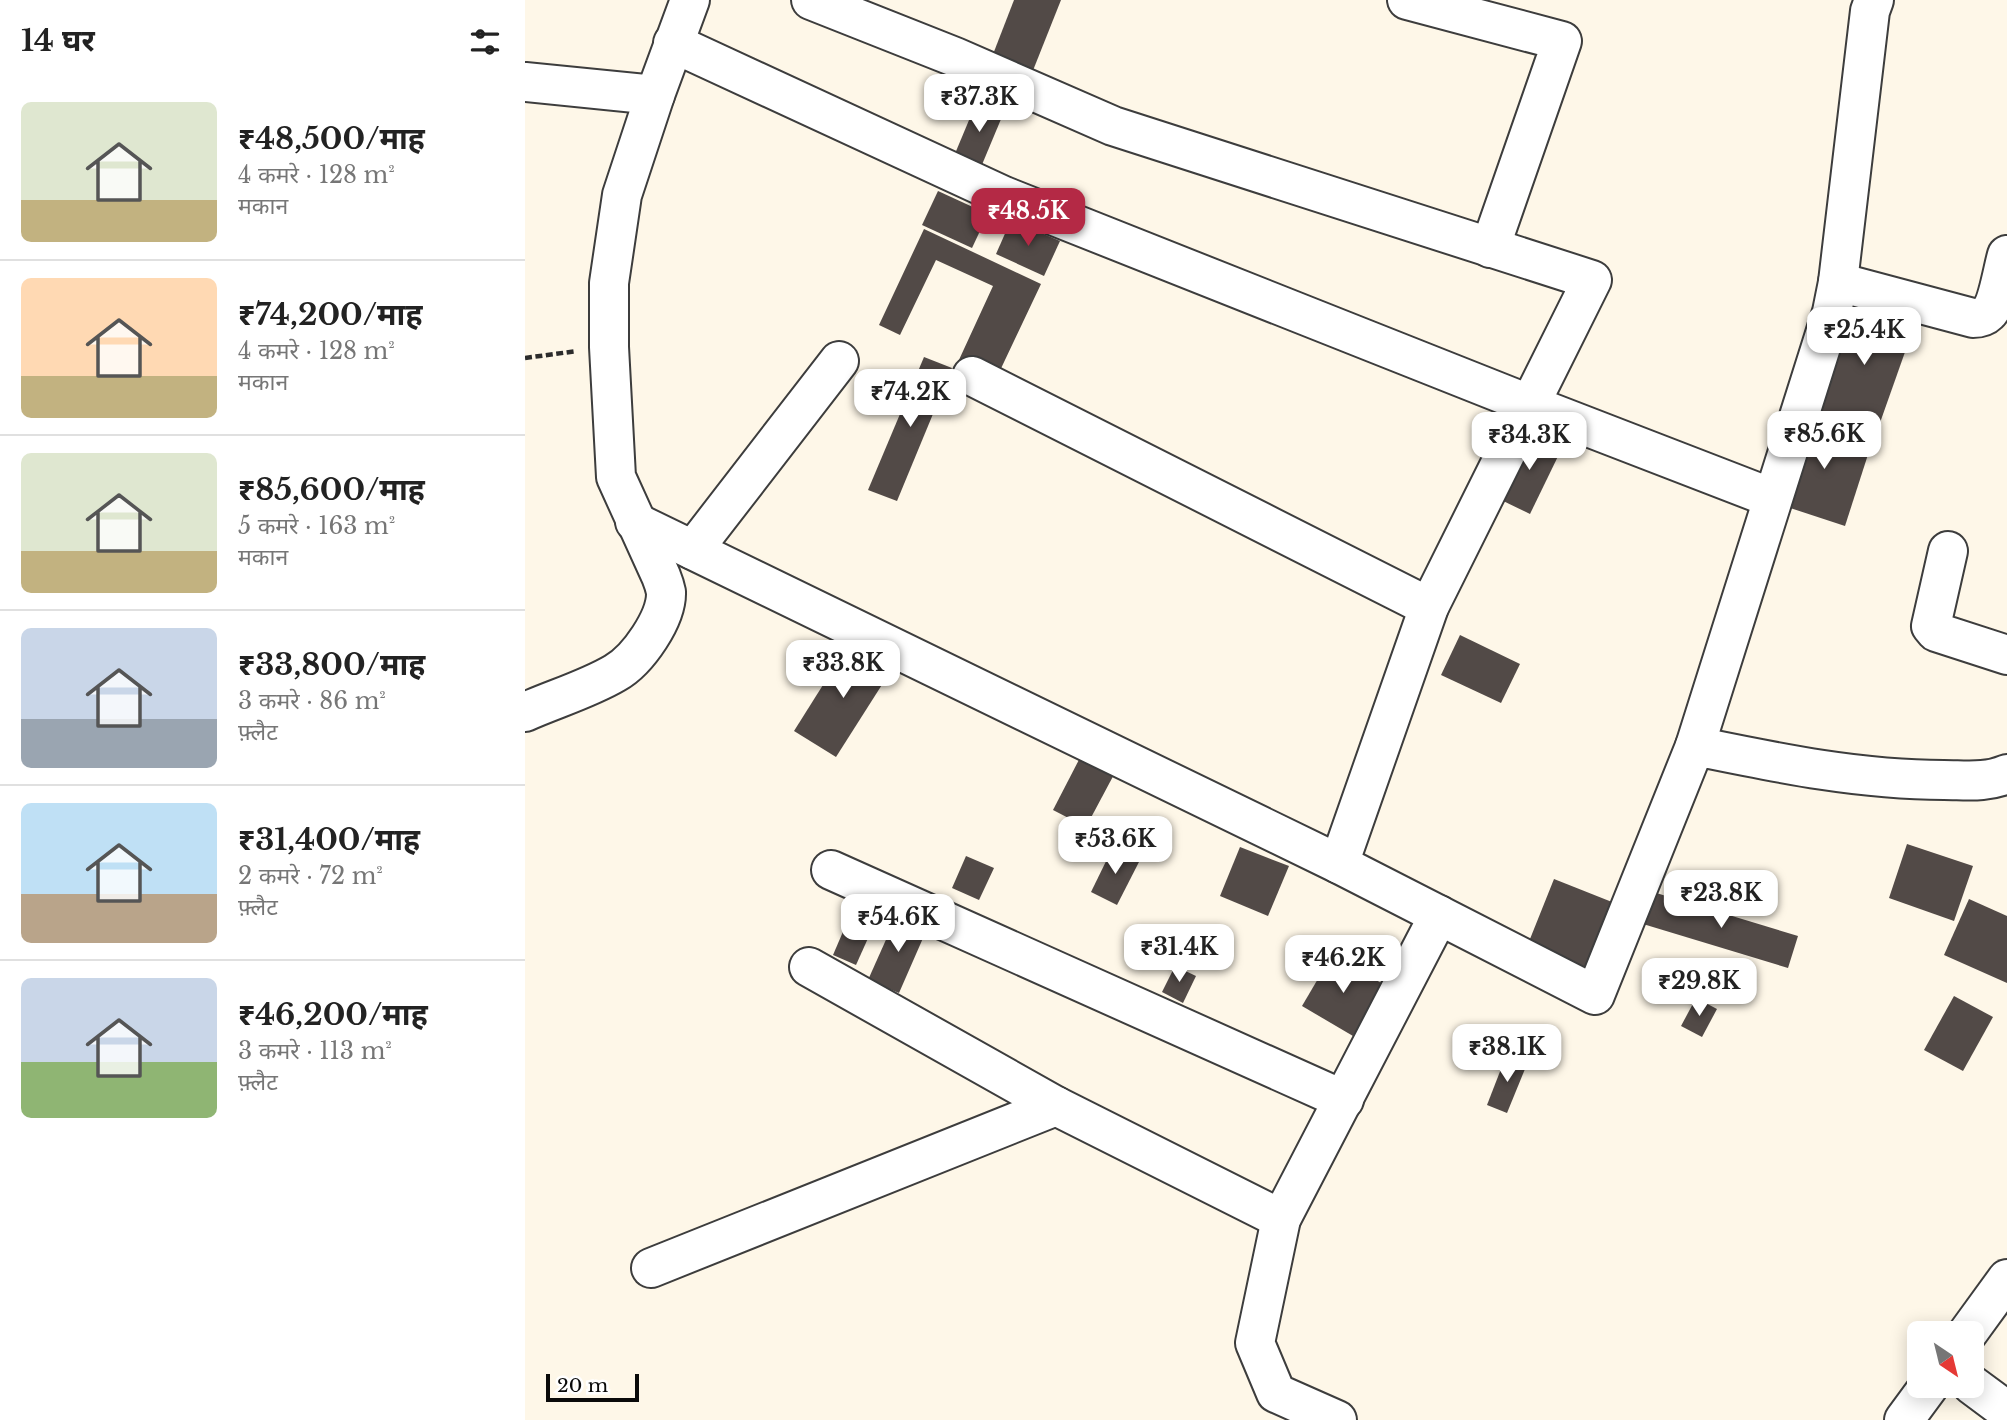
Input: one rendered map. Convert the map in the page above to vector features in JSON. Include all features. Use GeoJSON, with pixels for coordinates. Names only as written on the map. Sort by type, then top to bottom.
{"type":"FeatureCollection","features":[{"type":"Feature","properties":{"kind":"street"},"geometry":{"type":"LineString","coordinates":[[525,712],[617,673],[652,634],[663,611],[666,591],[654,557],[635,522],[616,477],[609,347],[609,284],[622,195],[690,0]]}},
{"type":"Feature","properties":{"kind":"street"},"geometry":{"type":"LineString","coordinates":[[811,0],[955,57],[1113,126],[1592,281],[1429,607],[1339,864]]}},
{"type":"Feature","properties":{"kind":"street"},"geometry":{"type":"LineString","coordinates":[[1407,0],[1562,41],[1490,248]]}},
{"type":"Feature","properties":{"kind":"street"},"geometry":{"type":"LineString","coordinates":[[635,522],[1339,864],[1595,995],[1695,746],[1832,312],[1838,282],[1870,10],[1874,0]]}},
{"type":"Feature","properties":{"kind":"street"},"geometry":{"type":"LineString","coordinates":[[673,43],[1004,196],[1772,498]]}},
{"type":"Feature","properties":{"kind":"street"},"geometry":{"type":"LineString","coordinates":[[525,82],[655,95]]}},
{"type":"Feature","properties":{"kind":"street"},"geometry":{"type":"LineString","coordinates":[[1838,282],[1973,318],[1997,318],[1993,307],[2007,255]]}},
{"type":"Feature","properties":{"kind":"street"},"geometry":{"type":"LineString","coordinates":[[692,550],[839,362]]}},
{"type":"Feature","properties":{"kind":"street"},"geometry":{"type":"LineString","coordinates":[[972,376],[1429,607]]}},
{"type":"Feature","properties":{"kind":"street"},"geometry":{"type":"LineString","coordinates":[[1948,551],[1931,626],[1936,632],[2007,655]]}},
{"type":"Feature","properties":{"kind":"street"},"geometry":{"type":"LineString","coordinates":[[1695,746],[1821,771],[1924,780],[1993,780],[2007,774]]}},
{"type":"Feature","properties":{"kind":"street"},"geometry":{"type":"LineString","coordinates":[[831,870],[1344,1100]]}},
{"type":"Feature","properties":{"kind":"street"},"geometry":{"type":"LineString","coordinates":[[1337,1420],[1276,1393],[1255,1343],[1281,1219],[1439,915]]}},
{"type":"Feature","properties":{"kind":"street"},"geometry":{"type":"LineString","coordinates":[[809,967],[1056,1106],[1281,1219]]}},
{"type":"Feature","properties":{"kind":"street"},"geometry":{"type":"LineString","coordinates":[[651,1268],[1056,1106]]}},
{"type":"Feature","properties":{"kind":"street"},"geometry":{"type":"LineString","coordinates":[[1976,1321],[2007,1279]]}},
{"type":"Feature","properties":{"kind":"street"},"geometry":{"type":"LineString","coordinates":[[1985,1395],[2007,1411]]}},
{"type":"Feature","properties":{"kind":"street"},"geometry":{"type":"LineString","coordinates":[[1904,1420],[1920,1398]]}},
{"type":"Feature","properties":{"kind":"path"},"geometry":{"type":"LineString","coordinates":[[525,358],[609,347]]}},
{"type":"Feature","properties":{"kind":"building"},"geometry":{"type":"Polygon","coordinates":[[[1014,0],[1061,0],[1030,78],[990,62],[1014,0]]]}},
{"type":"Feature","properties":{"kind":"building"},"geometry":{"type":"Polygon","coordinates":[[[982,89],[1009,100],[976,179],[949,168],[982,89]]]}},
{"type":"Feature","properties":{"kind":"building"},"geometry":{"type":"Polygon","coordinates":[[[938,191],[988,214],[972,248],[922,225],[938,191]]]}},
{"type":"Feature","properties":{"kind":"building"},"geometry":{"type":"Polygon","coordinates":[[[1011,220],[1060,241],[1044,276],[996,254],[1011,220]]]}},
{"type":"Feature","properties":{"kind":"building"},"geometry":{"type":"Polygon","coordinates":[[[924,229],[1041,284],[996,379],[958,362],[993,286],[936,260],[900,335],[879,325],[924,229]]]}},
{"type":"Feature","properties":{"kind":"building"},"geometry":{"type":"Polygon","coordinates":[[[1853,299],[1916,321],[1876,434],[1813,413],[1853,299]]]}},
{"type":"Feature","properties":{"kind":"building"},"geometry":{"type":"Polygon","coordinates":[[[924,357],[952,368],[897,501],[868,490],[924,357]]]}},
{"type":"Feature","properties":{"kind":"building"},"geometry":{"type":"Polygon","coordinates":[[[1803,417],[1873,439],[1845,526],[1775,503],[1803,417]]]}},
{"type":"Feature","properties":{"kind":"building"},"geometry":{"type":"Polygon","coordinates":[[[1528,430],[1563,446],[1530,514],[1495,497],[1528,430]]]}},
{"type":"Feature","properties":{"kind":"building"},"geometry":{"type":"Polygon","coordinates":[[[1460,635],[1520,664],[1501,703],[1441,675],[1460,635]]]}},
{"type":"Feature","properties":{"kind":"building"},"geometry":{"type":"Polygon","coordinates":[[[850,642],[892,669],[836,757],[794,731],[850,642]]]}},
{"type":"Feature","properties":{"kind":"building"},"geometry":{"type":"Polygon","coordinates":[[[1084,750],[1118,767],[1086,827],[1053,810],[1084,750]]]}},
{"type":"Feature","properties":{"kind":"building"},"geometry":{"type":"Polygon","coordinates":[[[1907,844],[1973,866],[1954,921],[1889,898],[1907,844]]]}},
{"type":"Feature","properties":{"kind":"building"},"geometry":{"type":"Polygon","coordinates":[[[1113,847],[1140,860],[1117,905],[1091,892],[1113,847]]]}},
{"type":"Feature","properties":{"kind":"building"},"geometry":{"type":"Polygon","coordinates":[[[1240,847],[1289,866],[1268,916],[1220,896],[1240,847]]]}},
{"type":"Feature","properties":{"kind":"building"},"geometry":{"type":"Polygon","coordinates":[[[966,856],[994,868],[979,900],[952,888],[966,856]]]}},
{"type":"Feature","properties":{"kind":"building"},"geometry":{"type":"Polygon","coordinates":[[[1554,879],[1617,904],[1590,969],[1528,944],[1554,879]]]}},
{"type":"Feature","properties":{"kind":"building"},"geometry":{"type":"Polygon","coordinates":[[[1653,892],[1798,936],[1788,968],[1643,924],[1653,892]]]}},
{"type":"Feature","properties":{"kind":"building"},"geometry":{"type":"Polygon","coordinates":[[[1969,899],[2007,916],[2007,983],[1944,955],[1969,899]]]}},
{"type":"Feature","properties":{"kind":"building"},"geometry":{"type":"Polygon","coordinates":[[[854,906],[878,916],[856,965],[833,955],[854,906]]]}},
{"type":"Feature","properties":{"kind":"building"},"geometry":{"type":"Polygon","coordinates":[[[897,915],[927,929],[899,993],[868,980],[897,915]]]}},
{"type":"Feature","properties":{"kind":"building"},"geometry":{"type":"Polygon","coordinates":[[[1332,955],[1383,984],[1353,1036],[1302,1006],[1332,955]]]}},
{"type":"Feature","properties":{"kind":"building"},"geometry":{"type":"Polygon","coordinates":[[[1175,966],[1196,976],[1183,1003],[1162,992],[1175,966]]]}},
{"type":"Feature","properties":{"kind":"building"},"geometry":{"type":"Polygon","coordinates":[[[1954,996],[1993,1017],[1963,1071],[1924,1050],[1954,996]]]}},
{"type":"Feature","properties":{"kind":"building"},"geometry":{"type":"Polygon","coordinates":[[[1696,998],[1717,1009],[1702,1037],[1681,1026],[1696,998]]]}},
{"type":"Feature","properties":{"kind":"building"},"geometry":{"type":"Polygon","coordinates":[[[1506,1056],[1527,1064],[1507,1113],[1487,1105],[1506,1056]]]}}]}
